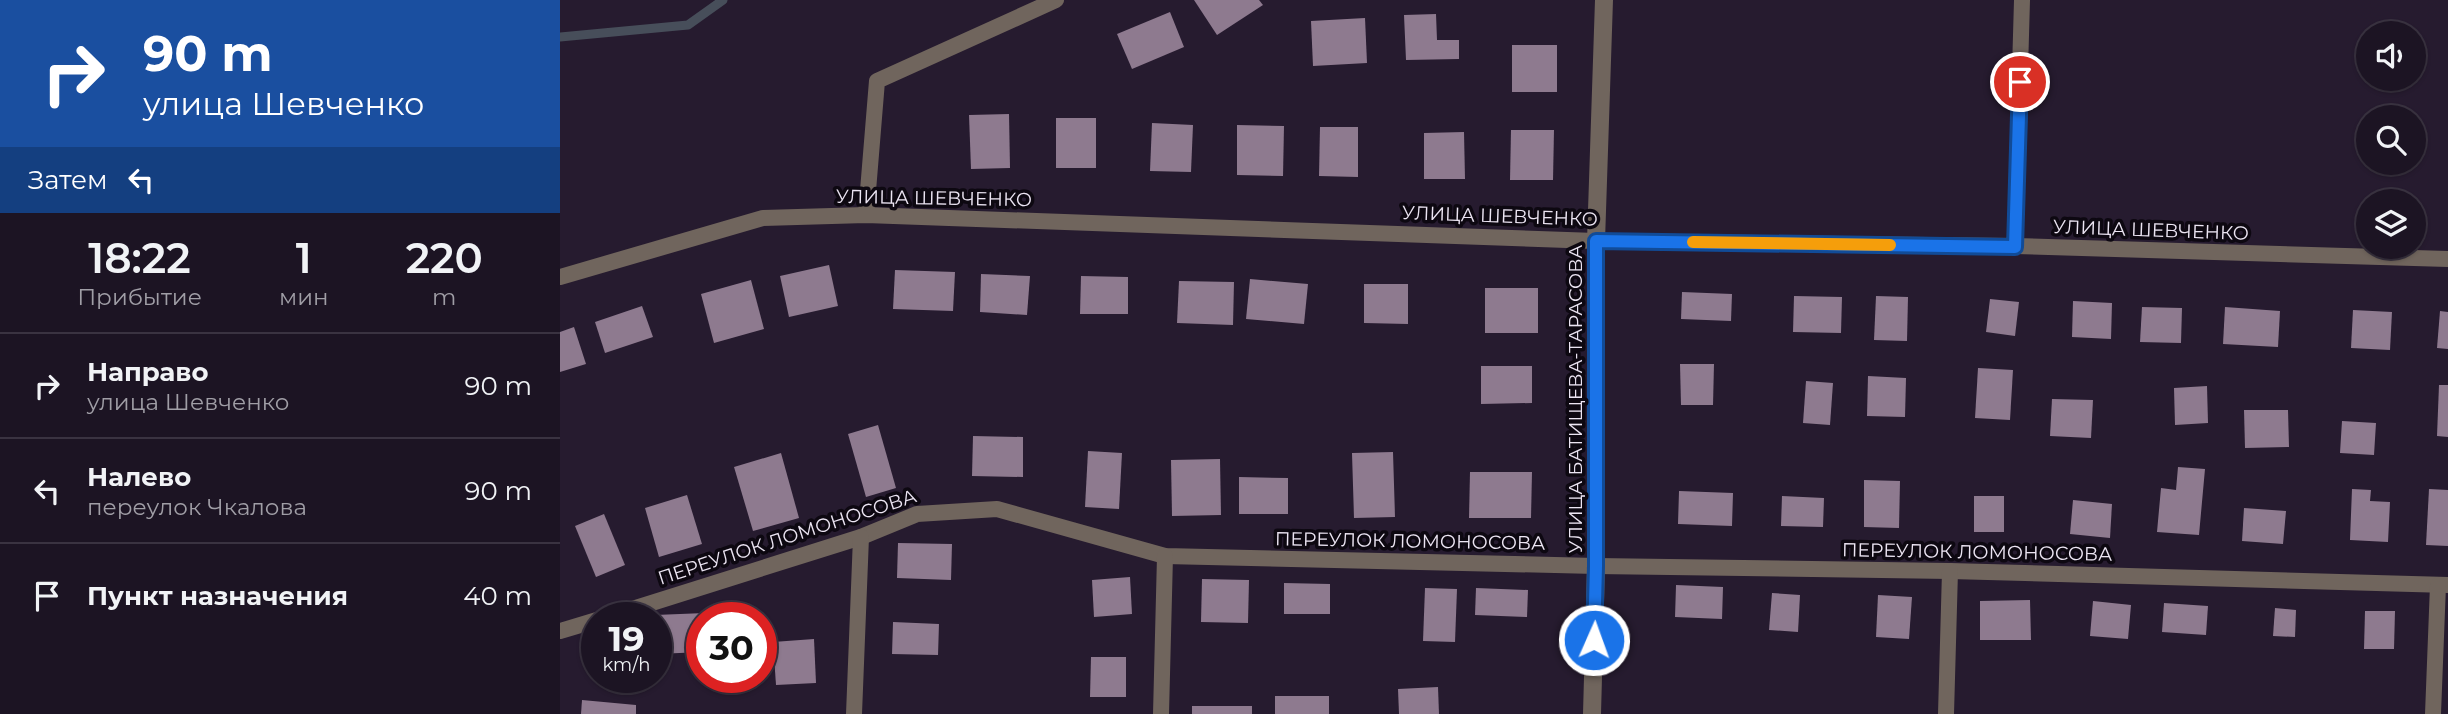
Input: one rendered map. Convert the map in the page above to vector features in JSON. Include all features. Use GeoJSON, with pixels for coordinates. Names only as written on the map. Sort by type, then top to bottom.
{"type":"FeatureCollection","features":[{"type":"Feature","properties":{"kind":"street","name":"УЛИЦА БАТИЩЕВА-ТАРАСОВА"},"geometry":{"type":"LineString","coordinates":[[1592,714],[1596,566],[1596,241],[1604,0]]}},
{"type":"Feature","properties":{"kind":"lane"},"geometry":{"type":"LineString","coordinates":[[866,215],[877,82],[1056,0]]}},
{"type":"Feature","properties":{"kind":"lane"},"geometry":{"type":"LineString","coordinates":[[2015,247],[2022,0]]}},
{"type":"Feature","properties":{"kind":"lane","name":"УЛИЦА ШЕВЧЕНКО"},"geometry":{"type":"LineString","coordinates":[[560,277],[763,218],[866,215],[1596,241],[2015,247],[2448,259]]}},
{"type":"Feature","properties":{"kind":"lane","name":"ПЕРЕУЛОК ЛОМОНОСОВА"},"geometry":{"type":"LineString","coordinates":[[655,602],[861,537],[917,514],[997,509],[1165,556],[1950,571],[2443,585]]}},
{"type":"Feature","properties":{"kind":"lane"},"geometry":{"type":"LineString","coordinates":[[854,714],[861,537]]}},
{"type":"Feature","properties":{"kind":"lane"},"geometry":{"type":"LineString","coordinates":[[1161,714],[1165,556]]}},
{"type":"Feature","properties":{"kind":"lane"},"geometry":{"type":"LineString","coordinates":[[1946,714],[1950,571]]}},
{"type":"Feature","properties":{"kind":"lane"},"geometry":{"type":"LineString","coordinates":[[2433,714],[2443,585]]}},
{"type":"Feature","properties":{"kind":"lane"},"geometry":{"type":"LineString","coordinates":[[560,631],[581,625]]}},
{"type":"Feature","properties":{"kind":"building"},"geometry":{"type":"Polygon","coordinates":[[[1194,0],[1259,0],[1263,5],[1217,35],[1194,0]]]}},
{"type":"Feature","properties":{"kind":"building"},"geometry":{"type":"Polygon","coordinates":[[[1170,12],[1184,47],[1132,69],[1117,34],[1170,12]]]}},
{"type":"Feature","properties":{"kind":"building"},"geometry":{"type":"Polygon","coordinates":[[[1436,14],[1437,40],[1459,40],[1459,59],[1406,60],[1404,15],[1436,14]]]}},
{"type":"Feature","properties":{"kind":"building"},"geometry":{"type":"Polygon","coordinates":[[[1365,18],[1367,63],[1313,66],[1311,21],[1365,18]]]}},
{"type":"Feature","properties":{"kind":"building"},"geometry":{"type":"Polygon","coordinates":[[[1512,45],[1557,45],[1557,92],[1512,92],[1512,45]]]}},
{"type":"Feature","properties":{"kind":"building"},"geometry":{"type":"Polygon","coordinates":[[[1009,114],[1010,168],[971,169],[969,115],[1009,114]]]}},
{"type":"Feature","properties":{"kind":"building"},"geometry":{"type":"Polygon","coordinates":[[[1056,118],[1096,118],[1096,168],[1056,168],[1056,118]]]}},
{"type":"Feature","properties":{"kind":"building"},"geometry":{"type":"Polygon","coordinates":[[[1152,123],[1193,125],[1191,172],[1150,171],[1152,123]]]}},
{"type":"Feature","properties":{"kind":"building"},"geometry":{"type":"Polygon","coordinates":[[[1237,125],[1284,126],[1283,176],[1237,175],[1237,125]]]}},
{"type":"Feature","properties":{"kind":"building"},"geometry":{"type":"Polygon","coordinates":[[[1320,127],[1358,127],[1358,177],[1319,176],[1320,127]]]}},
{"type":"Feature","properties":{"kind":"building"},"geometry":{"type":"Polygon","coordinates":[[[1511,130],[1554,130],[1553,180],[1510,180],[1511,130]]]}},
{"type":"Feature","properties":{"kind":"building"},"geometry":{"type":"Polygon","coordinates":[[[1464,132],[1465,179],[1424,179],[1424,133],[1464,132]]]}},
{"type":"Feature","properties":{"kind":"building"},"geometry":{"type":"Polygon","coordinates":[[[829,265],[838,306],[789,317],[780,276],[829,265]]]}},
{"type":"Feature","properties":{"kind":"building"},"geometry":{"type":"Polygon","coordinates":[[[895,270],[955,272],[953,311],[893,309],[895,270]]]}},
{"type":"Feature","properties":{"kind":"building"},"geometry":{"type":"Polygon","coordinates":[[[981,274],[1030,276],[1027,315],[980,312],[981,274]]]}},
{"type":"Feature","properties":{"kind":"building"},"geometry":{"type":"Polygon","coordinates":[[[1081,276],[1128,277],[1128,314],[1080,314],[1081,276]]]}},
{"type":"Feature","properties":{"kind":"building"},"geometry":{"type":"Polygon","coordinates":[[[1250,279],[1308,284],[1304,324],[1246,319],[1250,279]]]}},
{"type":"Feature","properties":{"kind":"building"},"geometry":{"type":"Polygon","coordinates":[[[751,280],[764,329],[714,343],[701,294],[751,280]]]}},
{"type":"Feature","properties":{"kind":"building"},"geometry":{"type":"Polygon","coordinates":[[[1179,281],[1234,282],[1233,325],[1177,323],[1179,281]]]}},
{"type":"Feature","properties":{"kind":"building"},"geometry":{"type":"Polygon","coordinates":[[[1364,284],[1408,284],[1408,324],[1364,323],[1364,284]]]}},
{"type":"Feature","properties":{"kind":"building"},"geometry":{"type":"Polygon","coordinates":[[[1485,288],[1538,288],[1538,333],[1485,333],[1485,288]]]}},
{"type":"Feature","properties":{"kind":"building"},"geometry":{"type":"Polygon","coordinates":[[[1682,292],[1732,294],[1731,321],[1681,319],[1682,292]]]}},
{"type":"Feature","properties":{"kind":"building"},"geometry":{"type":"Polygon","coordinates":[[[1794,296],[1842,297],[1841,333],[1793,332],[1794,296]]]}},
{"type":"Feature","properties":{"kind":"building"},"geometry":{"type":"Polygon","coordinates":[[[1876,296],[1908,297],[1907,341],[1874,340],[1876,296]]]}},
{"type":"Feature","properties":{"kind":"building"},"geometry":{"type":"Polygon","coordinates":[[[1990,299],[2019,302],[2015,336],[1986,332],[1990,299]]]}},
{"type":"Feature","properties":{"kind":"building"},"geometry":{"type":"Polygon","coordinates":[[[2073,301],[2112,303],[2111,339],[2072,337],[2073,301]]]}},
{"type":"Feature","properties":{"kind":"building"},"geometry":{"type":"Polygon","coordinates":[[[642,306],[653,337],[605,353],[595,322],[642,306]]]}},
{"type":"Feature","properties":{"kind":"building"},"geometry":{"type":"Polygon","coordinates":[[[2142,307],[2182,308],[2181,343],[2140,342],[2142,307]]]}},
{"type":"Feature","properties":{"kind":"building"},"geometry":{"type":"Polygon","coordinates":[[[2225,307],[2280,311],[2278,347],[2223,344],[2225,307]]]}},
{"type":"Feature","properties":{"kind":"building"},"geometry":{"type":"Polygon","coordinates":[[[2353,310],[2392,312],[2390,350],[2351,348],[2353,310]]]}},
{"type":"Feature","properties":{"kind":"building"},"geometry":{"type":"Polygon","coordinates":[[[2440,311],[2448,312],[2448,349],[2437,348],[2440,311]]]}},
{"type":"Feature","properties":{"kind":"building"},"geometry":{"type":"Polygon","coordinates":[[[574,327],[586,364],[560,372],[560,332],[574,327]]]}},
{"type":"Feature","properties":{"kind":"building"},"geometry":{"type":"Polygon","coordinates":[[[1680,364],[1714,364],[1713,405],[1681,405],[1680,364]]]}},
{"type":"Feature","properties":{"kind":"building"},"geometry":{"type":"Polygon","coordinates":[[[1481,366],[1532,366],[1532,403],[1481,404],[1481,366]]]}},
{"type":"Feature","properties":{"kind":"building"},"geometry":{"type":"Polygon","coordinates":[[[1978,368],[2013,370],[2010,420],[1975,418],[1978,368]]]}},
{"type":"Feature","properties":{"kind":"building"},"geometry":{"type":"Polygon","coordinates":[[[1868,376],[1906,378],[1905,417],[1867,416],[1868,376]]]}},
{"type":"Feature","properties":{"kind":"building"},"geometry":{"type":"Polygon","coordinates":[[[1806,381],[1833,383],[1830,425],[1803,423],[1806,381]]]}},
{"type":"Feature","properties":{"kind":"building"},"geometry":{"type":"Polygon","coordinates":[[[2439,385],[2448,385],[2448,437],[2437,436],[2439,385]]]}},
{"type":"Feature","properties":{"kind":"building"},"geometry":{"type":"Polygon","coordinates":[[[2207,386],[2208,423],[2175,425],[2174,388],[2207,386]]]}},
{"type":"Feature","properties":{"kind":"building"},"geometry":{"type":"Polygon","coordinates":[[[2052,399],[2093,400],[2091,438],[2050,436],[2052,399]]]}},
{"type":"Feature","properties":{"kind":"building"},"geometry":{"type":"Polygon","coordinates":[[[2244,410],[2288,410],[2289,447],[2245,448],[2244,410]]]}},
{"type":"Feature","properties":{"kind":"building"},"geometry":{"type":"Polygon","coordinates":[[[2342,421],[2376,423],[2374,455],[2340,453],[2342,421]]]}},
{"type":"Feature","properties":{"kind":"building"},"geometry":{"type":"Polygon","coordinates":[[[878,425],[896,488],[866,497],[848,434],[878,425]]]}},
{"type":"Feature","properties":{"kind":"building"},"geometry":{"type":"Polygon","coordinates":[[[973,436],[1023,437],[1023,477],[972,476],[973,436]]]}},
{"type":"Feature","properties":{"kind":"building"},"geometry":{"type":"Polygon","coordinates":[[[1088,451],[1122,453],[1119,509],[1085,507],[1088,451]]]}},
{"type":"Feature","properties":{"kind":"building"},"geometry":{"type":"Polygon","coordinates":[[[1393,452],[1395,517],[1354,518],[1352,453],[1393,452]]]}},
{"type":"Feature","properties":{"kind":"building"},"geometry":{"type":"Polygon","coordinates":[[[781,453],[799,518],[753,531],[734,467],[781,453]]]}},
{"type":"Feature","properties":{"kind":"building"},"geometry":{"type":"Polygon","coordinates":[[[1220,459],[1221,515],[1172,516],[1171,460],[1220,459]]]}},
{"type":"Feature","properties":{"kind":"building"},"geometry":{"type":"Polygon","coordinates":[[[2178,467],[2205,469],[2199,535],[2157,532],[2161,488],[2176,490],[2178,467]]]}},
{"type":"Feature","properties":{"kind":"building"},"geometry":{"type":"Polygon","coordinates":[[[1470,472],[1532,472],[1531,518],[1469,518],[1470,472]]]}},
{"type":"Feature","properties":{"kind":"building"},"geometry":{"type":"Polygon","coordinates":[[[1239,477],[1288,478],[1288,514],[1239,514],[1239,477]]]}},
{"type":"Feature","properties":{"kind":"building"},"geometry":{"type":"Polygon","coordinates":[[[1864,480],[1900,481],[1899,528],[1864,527],[1864,480]]]}},
{"type":"Feature","properties":{"kind":"building"},"geometry":{"type":"Polygon","coordinates":[[[2352,489],[2371,490],[2370,501],[2390,502],[2388,542],[2350,540],[2352,489]]]}},
{"type":"Feature","properties":{"kind":"building"},"geometry":{"type":"Polygon","coordinates":[[[2429,489],[2448,490],[2448,546],[2426,545],[2429,489]]]}},
{"type":"Feature","properties":{"kind":"building"},"geometry":{"type":"Polygon","coordinates":[[[1679,491],[1733,493],[1732,526],[1678,524],[1679,491]]]}},
{"type":"Feature","properties":{"kind":"building"},"geometry":{"type":"Polygon","coordinates":[[[687,495],[702,544],[659,557],[645,508],[687,495]]]}},
{"type":"Feature","properties":{"kind":"building"},"geometry":{"type":"Polygon","coordinates":[[[1782,496],[1824,498],[1823,527],[1781,526],[1782,496]]]}},
{"type":"Feature","properties":{"kind":"building"},"geometry":{"type":"Polygon","coordinates":[[[1974,496],[2004,496],[2004,532],[1974,532],[1974,496]]]}},
{"type":"Feature","properties":{"kind":"building"},"geometry":{"type":"Polygon","coordinates":[[[2073,500],[2112,504],[2110,538],[2070,534],[2073,500]]]}},
{"type":"Feature","properties":{"kind":"building"},"geometry":{"type":"Polygon","coordinates":[[[2244,508],[2286,511],[2283,544],[2242,541],[2244,508]]]}},
{"type":"Feature","properties":{"kind":"building"},"geometry":{"type":"Polygon","coordinates":[[[604,514],[625,565],[596,577],[575,526],[604,514]]]}},
{"type":"Feature","properties":{"kind":"building"},"geometry":{"type":"Polygon","coordinates":[[[898,543],[952,544],[951,580],[897,578],[898,543]]]}},
{"type":"Feature","properties":{"kind":"building"},"geometry":{"type":"Polygon","coordinates":[[[1130,577],[1132,614],[1094,617],[1092,580],[1130,577]]]}},
{"type":"Feature","properties":{"kind":"building"},"geometry":{"type":"Polygon","coordinates":[[[1202,579],[1249,580],[1248,623],[1201,622],[1202,579]]]}},
{"type":"Feature","properties":{"kind":"building"},"geometry":{"type":"Polygon","coordinates":[[[1284,583],[1330,584],[1330,614],[1284,614],[1284,583]]]}},
{"type":"Feature","properties":{"kind":"building"},"geometry":{"type":"Polygon","coordinates":[[[1676,585],[1723,587],[1722,619],[1675,617],[1676,585]]]}},
{"type":"Feature","properties":{"kind":"building"},"geometry":{"type":"Polygon","coordinates":[[[1425,588],[1457,589],[1455,642],[1423,641],[1425,588]]]}},
{"type":"Feature","properties":{"kind":"building"},"geometry":{"type":"Polygon","coordinates":[[[1476,588],[1528,590],[1527,617],[1475,615],[1476,588]]]}},
{"type":"Feature","properties":{"kind":"building"},"geometry":{"type":"Polygon","coordinates":[[[1772,593],[1800,595],[1798,632],[1769,630],[1772,593]]]}},
{"type":"Feature","properties":{"kind":"building"},"geometry":{"type":"Polygon","coordinates":[[[1878,595],[1912,597],[1909,639],[1876,637],[1878,595]]]}},
{"type":"Feature","properties":{"kind":"building"},"geometry":{"type":"Polygon","coordinates":[[[2030,600],[2031,640],[1980,640],[1980,601],[2030,600]]]}},
{"type":"Feature","properties":{"kind":"building"},"geometry":{"type":"Polygon","coordinates":[[[2093,601],[2131,605],[2128,639],[2090,636],[2093,601]]]}},
{"type":"Feature","properties":{"kind":"building"},"geometry":{"type":"Polygon","coordinates":[[[2164,603],[2208,606],[2206,635],[2162,632],[2164,603]]]}},
{"type":"Feature","properties":{"kind":"building"},"geometry":{"type":"Polygon","coordinates":[[[2275,608],[2296,610],[2295,637],[2273,636],[2275,608]]]}},
{"type":"Feature","properties":{"kind":"building"},"geometry":{"type":"Polygon","coordinates":[[[2365,611],[2395,611],[2394,649],[2364,649],[2365,611]]]}},
{"type":"Feature","properties":{"kind":"building"},"geometry":{"type":"Polygon","coordinates":[[[672,614],[686,614],[686,653],[672,653],[672,614]]]}},
{"type":"Feature","properties":{"kind":"building"},"geometry":{"type":"Polygon","coordinates":[[[893,622],[939,624],[938,655],[892,654],[893,622]]]}},
{"type":"Feature","properties":{"kind":"building"},"geometry":{"type":"Polygon","coordinates":[[[814,639],[816,683],[777,685],[777,642],[814,639]]]}},
{"type":"Feature","properties":{"kind":"building"},"geometry":{"type":"Polygon","coordinates":[[[1091,657],[1126,657],[1126,697],[1090,697],[1091,657]]]}},
{"type":"Feature","properties":{"kind":"building"},"geometry":{"type":"Polygon","coordinates":[[[1438,687],[1439,714],[1399,714],[1398,689],[1438,687]]]}},
{"type":"Feature","properties":{"kind":"building"},"geometry":{"type":"Polygon","coordinates":[[[1275,696],[1329,696],[1329,714],[1275,714],[1275,696]]]}},
{"type":"Feature","properties":{"kind":"building"},"geometry":{"type":"Polygon","coordinates":[[[582,700],[636,705],[636,714],[581,714],[582,700]]]}},
{"type":"Feature","properties":{"kind":"building"},"geometry":{"type":"Polygon","coordinates":[[[1192,706],[1252,706],[1252,714],[1192,714],[1192,706]]]}},
{"type":"Feature","properties":{"kind":"waterway"},"geometry":{"type":"LineString","coordinates":[[560,37],[688,25],[723,0]]}},
{"type":"Feature","properties":{"kind":"slow traffic"},"geometry":{"type":"LineString","coordinates":[[1693,242],[1890,245]]}},
{"type":"Feature","properties":{"kind":"route"},"geometry":{"type":"LineString","coordinates":[[1594,640],[1596,241],[2015,247],[2020,82]]}}]}
